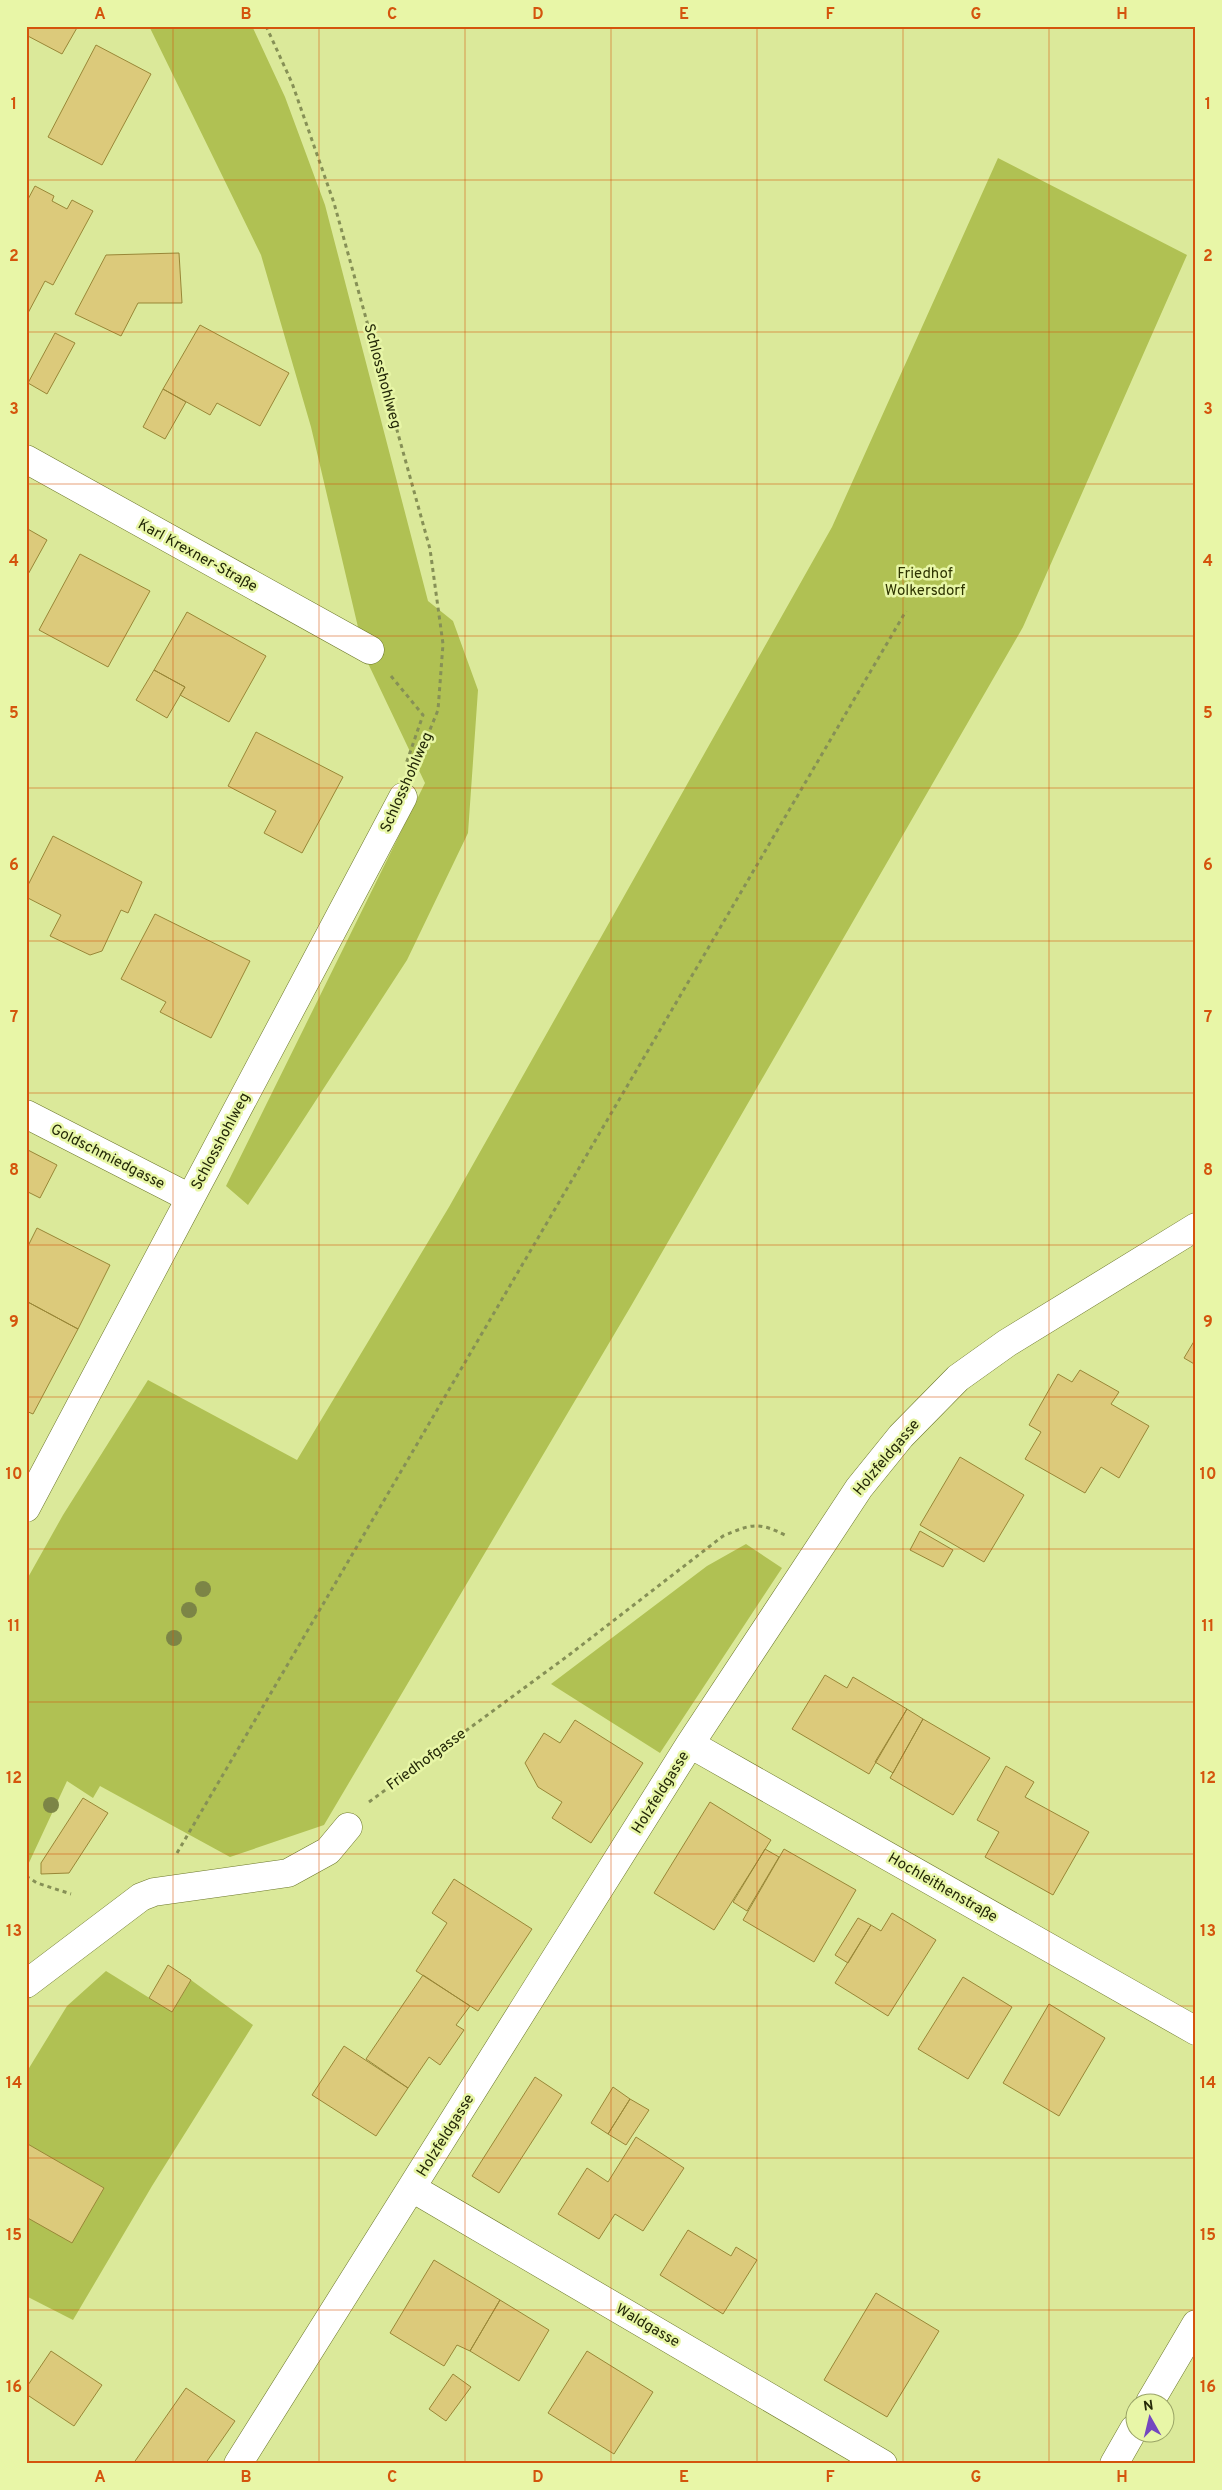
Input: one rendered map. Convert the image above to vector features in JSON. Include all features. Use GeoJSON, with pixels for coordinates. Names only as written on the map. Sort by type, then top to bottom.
{"type":"FeatureCollection","features":[{"type":"Feature","properties":{"kind":"street","name":"Karl Krexner-Straße"},"geometry":{"type":"LineString","coordinates":[[26,459],[370,650]]}},
{"type":"Feature","properties":{"kind":"street","name":"Schlosshohlweg"},"geometry":{"type":"LineString","coordinates":[[26,1508],[404,796]]}},
{"type":"Feature","properties":{"kind":"street","name":"Goldschmiedgasse"},"geometry":{"type":"LineString","coordinates":[[26,1114],[190,1198]]}},
{"type":"Feature","properties":{"kind":"street","name":"Holzfeldgasse"},"geometry":{"type":"LineString","coordinates":[[238,2464],[690,1744],[859,1488],[901,1436],[958,1378],[1007,1343],[1196,1228]]}},
{"type":"Feature","properties":{"kind":"street","name":"Hochleithenstraße"},"geometry":{"type":"LineString","coordinates":[[690,1744],[1196,2030]]}},
{"type":"Feature","properties":{"kind":"street"},"geometry":{"type":"LineString","coordinates":[[26,1984],[141,1897],[154,1892],[288,1873],[328,1852],[348,1827]]}},
{"type":"Feature","properties":{"kind":"street","name":"Waldgasse"},"geometry":{"type":"LineString","coordinates":[[412,2188],[883,2464]]}},
{"type":"Feature","properties":{"kind":"street"},"geometry":{"type":"LineString","coordinates":[[1156,2392],[1196,2324]]}},
{"type":"Feature","properties":{"kind":"street"},"geometry":{"type":"LineString","coordinates":[[1114,2464],[1127,2442]]}},
{"type":"Feature","properties":{"kind":"path","name":"Schlosshohlweg"},"geometry":{"type":"LineString","coordinates":[[266,26],[292,83],[334,203],[430,549],[443,644],[438,710],[404,796]]}},
{"type":"Feature","properties":{"kind":"path"},"geometry":{"type":"LineString","coordinates":[[154,1892],[906,611]]}},
{"type":"Feature","properties":{"kind":"path"},"geometry":{"type":"LineString","coordinates":[[370,650],[422,715],[405,767],[404,796]]}},
{"type":"Feature","properties":{"kind":"path","name":"Friedhofgasse"},"geometry":{"type":"LineString","coordinates":[[348,1827],[371,1799],[570,1655],[723,1536],[751,1524],[770,1528],[816,1552]]}},
{"type":"Feature","properties":{"kind":"path"},"geometry":{"type":"LineString","coordinates":[[26,1876],[37,1883],[71,1894]]}},
{"type":"Feature","properties":{"kind":"green space"},"geometry":{"type":"Polygon","coordinates":[[[149,26],[252,26],[285,97],[325,205],[428,601],[453,621],[478,690],[468,833],[407,960],[248,1205],[226,1186],[425,783],[365,657],[311,427],[261,255],[149,26]]]}},
{"type":"Feature","properties":{"kind":"green space","name":"Friedhof Wolkersdorf"},"geometry":{"type":"Polygon","coordinates":[[[998,158],[1187,255],[1023,627],[631,1306],[324,1825],[230,1857],[100,1786],[93,1798],[67,1781],[27,1867],[26,1581],[63,1515],[148,1380],[297,1460],[449,1207],[832,527],[998,158]]]}},
{"type":"Feature","properties":{"kind":"green space"},"geometry":{"type":"Polygon","coordinates":[[[746,1544],[782,1568],[660,1753],[551,1684],[707,1566],[746,1544]]]}},
{"type":"Feature","properties":{"kind":"green space"},"geometry":{"type":"Polygon","coordinates":[[[106,1971],[172,2012],[191,1980],[253,2025],[152,2186],[73,2320],[26,2296],[26,2073],[67,2006],[106,1971]]]}},
{"type":"Feature","properties":{"kind":"building"},"geometry":{"type":"Polygon","coordinates":[[[26,26],[78,26],[62,54],[26,35],[26,26]]]}},
{"type":"Feature","properties":{"kind":"building"},"geometry":{"type":"Polygon","coordinates":[[[96,45],[151,74],[102,165],[48,137],[96,45]]]}},
{"type":"Feature","properties":{"kind":"building"},"geometry":{"type":"Polygon","coordinates":[[[35,186],[54,196],[52,201],[67,209],[72,200],[93,211],[53,285],[45,281],[28,313],[26,203],[35,186]]]}},
{"type":"Feature","properties":{"kind":"building"},"geometry":{"type":"Polygon","coordinates":[[[179,253],[182,303],[138,303],[121,336],[75,314],[106,255],[179,253]]]}},
{"type":"Feature","properties":{"kind":"building"},"geometry":{"type":"Polygon","coordinates":[[[200,325],[289,373],[260,426],[217,403],[210,415],[163,389],[200,325]]]}},
{"type":"Feature","properties":{"kind":"building"},"geometry":{"type":"Polygon","coordinates":[[[55,333],[75,343],[47,394],[28,383],[55,333]]]}},
{"type":"Feature","properties":{"kind":"building"},"geometry":{"type":"Polygon","coordinates":[[[163,389],[186,402],[165,439],[143,427],[163,389]]]}},
{"type":"Feature","properties":{"kind":"building"},"geometry":{"type":"Polygon","coordinates":[[[26,528],[47,540],[26,578],[26,528]]]}},
{"type":"Feature","properties":{"kind":"building"},"geometry":{"type":"Polygon","coordinates":[[[80,554],[150,591],[108,667],[39,630],[80,554]]]}},
{"type":"Feature","properties":{"kind":"building"},"geometry":{"type":"Polygon","coordinates":[[[187,612],[266,656],[229,722],[180,695],[185,687],[154,670],[187,612]]]}},
{"type":"Feature","properties":{"kind":"building"},"geometry":{"type":"Polygon","coordinates":[[[154,670],[185,687],[167,718],[136,700],[154,670]]]}},
{"type":"Feature","properties":{"kind":"building"},"geometry":{"type":"Polygon","coordinates":[[[256,732],[343,777],[302,853],[264,833],[276,811],[228,786],[256,732]]]}},
{"type":"Feature","properties":{"kind":"building"},"geometry":{"type":"Polygon","coordinates":[[[53,836],[142,882],[128,913],[121,910],[102,951],[90,955],[50,936],[61,915],[26,897],[26,889],[53,836]]]}},
{"type":"Feature","properties":{"kind":"building"},"geometry":{"type":"Polygon","coordinates":[[[155,914],[250,961],[211,1038],[160,1012],[166,1002],[121,979],[155,914]]]}},
{"type":"Feature","properties":{"kind":"building"},"geometry":{"type":"Polygon","coordinates":[[[26,1149],[57,1165],[40,1198],[26,1191],[26,1149]]]}},
{"type":"Feature","properties":{"kind":"building"},"geometry":{"type":"Polygon","coordinates":[[[37,1228],[110,1265],[78,1329],[26,1301],[26,1250],[37,1228]]]}},
{"type":"Feature","properties":{"kind":"building"},"geometry":{"type":"Polygon","coordinates":[[[26,1301],[78,1329],[33,1414],[26,1411],[26,1301]]]}},
{"type":"Feature","properties":{"kind":"building"},"geometry":{"type":"Polygon","coordinates":[[[1196,1338],[1196,1365],[1184,1358],[1196,1338]]]}},
{"type":"Feature","properties":{"kind":"building"},"geometry":{"type":"Polygon","coordinates":[[[1080,1370],[1119,1392],[1111,1404],[1149,1426],[1119,1478],[1101,1467],[1085,1493],[1025,1459],[1041,1432],[1029,1425],[1058,1374],[1072,1382],[1080,1370]]]}},
{"type":"Feature","properties":{"kind":"building"},"geometry":{"type":"Polygon","coordinates":[[[960,1457],[1024,1495],[984,1562],[920,1525],[960,1457]]]}},
{"type":"Feature","properties":{"kind":"building"},"geometry":{"type":"Polygon","coordinates":[[[920,1531],[953,1550],[943,1567],[910,1550],[920,1531]]]}},
{"type":"Feature","properties":{"kind":"building"},"geometry":{"type":"Polygon","coordinates":[[[825,1675],[847,1688],[853,1677],[907,1709],[869,1774],[792,1729],[825,1675]]]}},
{"type":"Feature","properties":{"kind":"building"},"geometry":{"type":"Polygon","coordinates":[[[907,1709],[923,1719],[893,1773],[875,1762],[907,1709]]]}},
{"type":"Feature","properties":{"kind":"building"},"geometry":{"type":"Polygon","coordinates":[[[923,1719],[990,1758],[953,1815],[890,1778],[923,1719]]]}},
{"type":"Feature","properties":{"kind":"building"},"geometry":{"type":"Polygon","coordinates":[[[575,1720],[643,1763],[591,1843],[552,1818],[562,1802],[538,1787],[525,1763],[544,1733],[560,1743],[575,1720]]]}},
{"type":"Feature","properties":{"kind":"building"},"geometry":{"type":"Polygon","coordinates":[[[1006,1766],[1034,1782],[1025,1797],[1089,1832],[1053,1895],[985,1857],[999,1832],[977,1820],[1006,1766]]]}},
{"type":"Feature","properties":{"kind":"building"},"geometry":{"type":"Polygon","coordinates":[[[83,1798],[108,1813],[69,1873],[41,1874],[41,1863],[83,1798]]]}},
{"type":"Feature","properties":{"kind":"building"},"geometry":{"type":"Polygon","coordinates":[[[710,1802],[771,1840],[714,1930],[654,1893],[710,1802]]]}},
{"type":"Feature","properties":{"kind":"building"},"geometry":{"type":"Polygon","coordinates":[[[765,1849],[779,1857],[747,1911],[733,1902],[765,1849]]]}},
{"type":"Feature","properties":{"kind":"building"},"geometry":{"type":"Polygon","coordinates":[[[784,1849],[856,1890],[814,1962],[743,1920],[784,1849]]]}},
{"type":"Feature","properties":{"kind":"building"},"geometry":{"type":"Polygon","coordinates":[[[454,1879],[532,1929],[478,2011],[416,1971],[447,1923],[432,1913],[454,1879]]]}},
{"type":"Feature","properties":{"kind":"building"},"geometry":{"type":"Polygon","coordinates":[[[892,1913],[936,1940],[888,2016],[835,1983],[871,1925],[881,1931],[892,1913]]]}},
{"type":"Feature","properties":{"kind":"building"},"geometry":{"type":"Polygon","coordinates":[[[858,1918],[871,1925],[848,1963],[835,1955],[858,1918]]]}},
{"type":"Feature","properties":{"kind":"building"},"geometry":{"type":"Polygon","coordinates":[[[168,1965],[191,1980],[172,2012],[149,1998],[168,1965]]]}},
{"type":"Feature","properties":{"kind":"building"},"geometry":{"type":"Polygon","coordinates":[[[423,1975],[470,2006],[456,2025],[464,2030],[440,2065],[429,2057],[408,2088],[366,2059],[423,1975]]]}},
{"type":"Feature","properties":{"kind":"building"},"geometry":{"type":"Polygon","coordinates":[[[963,1977],[1012,2007],[968,2079],[918,2049],[963,1977]]]}},
{"type":"Feature","properties":{"kind":"building"},"geometry":{"type":"Polygon","coordinates":[[[1049,2004],[1105,2038],[1059,2116],[1003,2083],[1049,2004]]]}},
{"type":"Feature","properties":{"kind":"building"},"geometry":{"type":"Polygon","coordinates":[[[344,2046],[408,2088],[376,2136],[312,2095],[344,2046]]]}},
{"type":"Feature","properties":{"kind":"building"},"geometry":{"type":"Polygon","coordinates":[[[535,2077],[562,2095],[499,2193],[472,2176],[535,2077]]]}},
{"type":"Feature","properties":{"kind":"building"},"geometry":{"type":"Polygon","coordinates":[[[613,2087],[630,2099],[608,2134],[591,2123],[613,2087]]]}},
{"type":"Feature","properties":{"kind":"building"},"geometry":{"type":"Polygon","coordinates":[[[630,2099],[649,2110],[626,2145],[608,2134],[630,2099]]]}},
{"type":"Feature","properties":{"kind":"building"},"geometry":{"type":"Polygon","coordinates":[[[636,2137],[684,2168],[643,2231],[615,2214],[599,2239],[558,2214],[587,2168],[608,2182],[636,2137]]]}},
{"type":"Feature","properties":{"kind":"building"},"geometry":{"type":"Polygon","coordinates":[[[26,2143],[104,2188],[72,2243],[26,2217],[26,2143]]]}},
{"type":"Feature","properties":{"kind":"building"},"geometry":{"type":"Polygon","coordinates":[[[688,2230],[731,2256],[736,2247],[757,2260],[723,2314],[660,2275],[688,2230]]]}},
{"type":"Feature","properties":{"kind":"building"},"geometry":{"type":"Polygon","coordinates":[[[434,2260],[500,2300],[470,2351],[457,2345],[444,2366],[390,2333],[434,2260]]]}},
{"type":"Feature","properties":{"kind":"building"},"geometry":{"type":"Polygon","coordinates":[[[876,2293],[939,2331],[887,2417],[824,2380],[876,2293]]]}},
{"type":"Feature","properties":{"kind":"building"},"geometry":{"type":"Polygon","coordinates":[[[500,2300],[549,2330],[519,2381],[470,2351],[500,2300]]]}},
{"type":"Feature","properties":{"kind":"building"},"geometry":{"type":"Polygon","coordinates":[[[51,2351],[102,2385],[74,2426],[26,2394],[26,2388],[51,2351]]]}},
{"type":"Feature","properties":{"kind":"building"},"geometry":{"type":"Polygon","coordinates":[[[587,2351],[653,2392],[614,2454],[548,2413],[587,2351]]]}},
{"type":"Feature","properties":{"kind":"building"},"geometry":{"type":"Polygon","coordinates":[[[453,2374],[471,2387],[446,2421],[429,2409],[453,2374]]]}},
{"type":"Feature","properties":{"kind":"building"},"geometry":{"type":"Polygon","coordinates":[[[186,2388],[235,2421],[205,2464],[133,2464],[186,2388]]]}}]}
